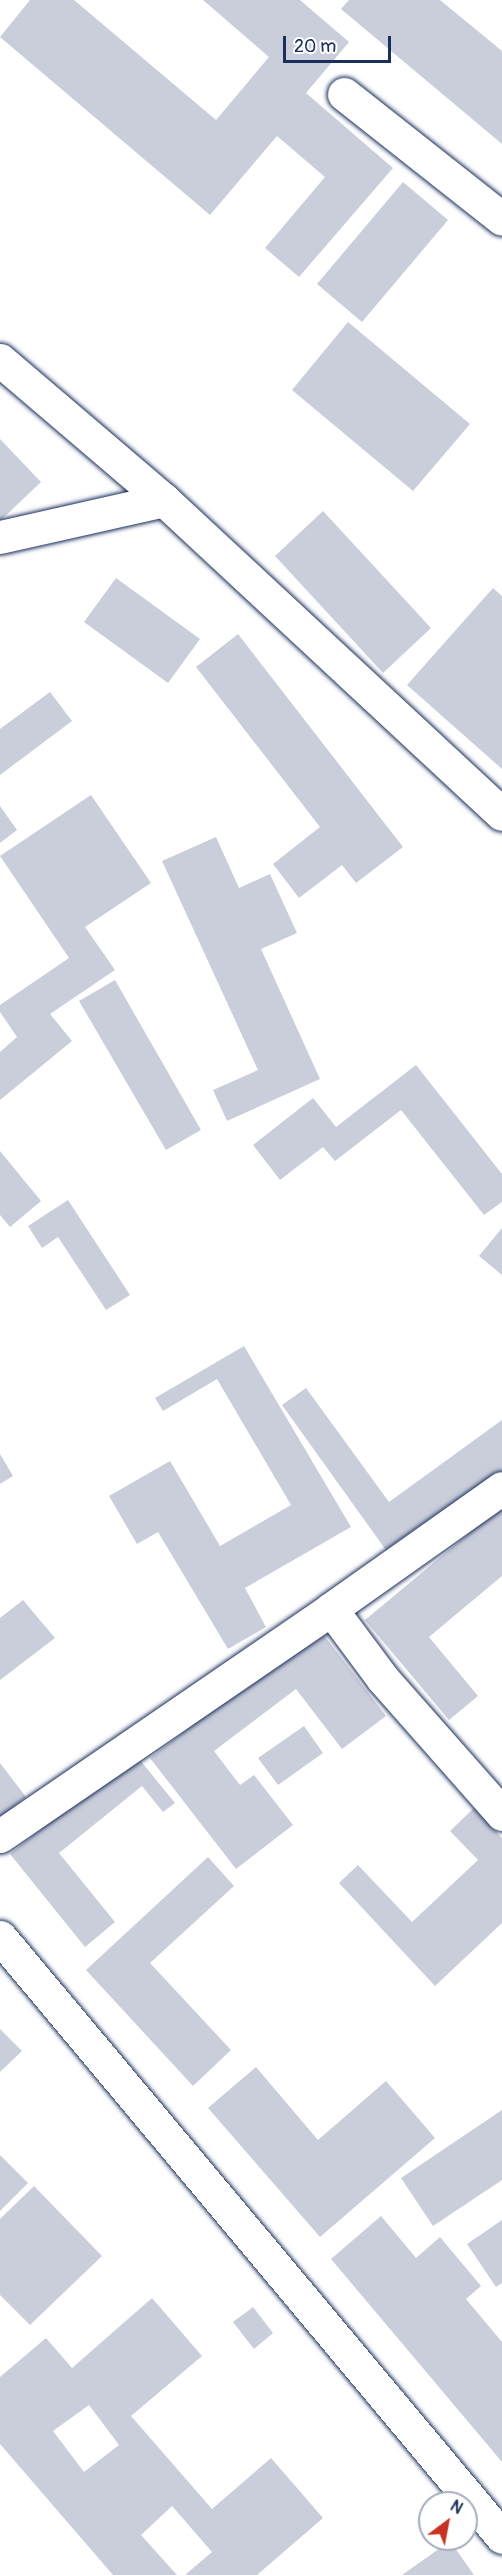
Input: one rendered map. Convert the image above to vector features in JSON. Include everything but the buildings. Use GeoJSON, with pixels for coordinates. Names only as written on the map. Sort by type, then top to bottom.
{"type":"FeatureCollection","features":[{"type":"Feature","properties":{"kind":"street"},"geometry":{"type":"LineString","coordinates":[[344,94],[502,219]]}},
{"type":"Feature","properties":{"kind":"street"},"geometry":{"type":"LineString","coordinates":[[0,360],[164,500],[502,814]]}},
{"type":"Feature","properties":{"kind":"street"},"geometry":{"type":"LineString","coordinates":[[0,537],[164,500]]}},
{"type":"Feature","properties":{"kind":"street"},"geometry":{"type":"LineString","coordinates":[[0,1836],[331,1609],[502,1488]]}},
{"type":"Feature","properties":{"kind":"street"},"geometry":{"type":"LineString","coordinates":[[331,1609],[383,1679],[502,1815]]}},
{"type":"Feature","properties":{"kind":"street"},"geometry":{"type":"LineString","coordinates":[[0,1937],[502,2537]]}}]}
